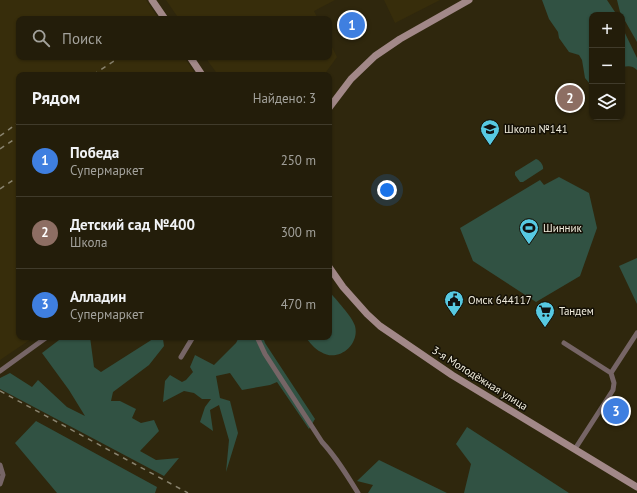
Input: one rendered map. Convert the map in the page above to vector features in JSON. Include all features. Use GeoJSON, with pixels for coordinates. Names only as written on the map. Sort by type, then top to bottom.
{"type":"FeatureCollection","features":[{"type":"Feature","properties":{"kind":"main road"},"geometry":{"type":"LineString","coordinates":[[152,0],[163,16]]}},
{"type":"Feature","properties":{"kind":"main road"},"geometry":{"type":"LineString","coordinates":[[332,104],[351,79],[380,53],[400,39],[469,0]]}},
{"type":"Feature","properties":{"kind":"main road"},"geometry":{"type":"LineString","coordinates":[[192,60],[200,72]]}},
{"type":"Feature","properties":{"kind":"main road","name":"3-я Молодёжная улица"},"geometry":{"type":"LineString","coordinates":[[332,271],[343,287],[380,326],[452,375],[637,487]]}},
{"type":"Feature","properties":{"kind":"street"},"geometry":{"type":"LineString","coordinates":[[611,373],[637,333]]}},
{"type":"Feature","properties":{"kind":"street"},"geometry":{"type":"LineString","coordinates":[[0,371],[43,340]]}},
{"type":"Feature","properties":{"kind":"street"},"geometry":{"type":"LineString","coordinates":[[181,357],[192,340]]}},
{"type":"Feature","properties":{"kind":"street"},"geometry":{"type":"LineString","coordinates":[[258,340],[265,354],[319,438],[344,470],[358,493]]}},
{"type":"Feature","properties":{"kind":"street"},"geometry":{"type":"LineString","coordinates":[[564,343],[611,373],[614,383],[613,390],[575,449]]}},
{"type":"Feature","properties":{"kind":"street"},"geometry":{"type":"LineString","coordinates":[[0,465],[3,475],[0,484]]}},
{"type":"Feature","properties":{"kind":"shaded area"},"geometry":{"type":"Polygon","coordinates":[[[0,0],[146,0],[157,16],[16,16],[16,60],[186,60],[194,72],[16,72],[16,340],[30,340],[0,360],[0,0]]]}},
{"type":"Feature","properties":{"kind":"shaded area"},"geometry":{"type":"Polygon","coordinates":[[[166,0],[335,0],[314,11],[316,16],[177,16],[166,0]]]}},
{"type":"Feature","properties":{"kind":"shaded area"},"geometry":{"type":"Polygon","coordinates":[[[384,0],[440,0],[395,23],[384,0]]]}},
{"type":"Feature","properties":{"kind":"shaded area"},"geometry":{"type":"Polygon","coordinates":[[[332,47],[337,57],[326,72],[216,72],[207,60],[332,60],[332,47]]]}},
{"type":"Feature","properties":{"kind":"green space"},"geometry":{"type":"Polygon","coordinates":[[[542,0],[607,0],[615,12],[589,12],[589,83],[585,78],[582,60],[579,55],[569,52],[559,38],[558,32],[549,19],[542,0]]]}},
{"type":"Feature","properties":{"kind":"green space"},"geometry":{"type":"Polygon","coordinates":[[[617,0],[637,0],[637,42],[625,21],[625,12],[620,12],[617,0]]]}},
{"type":"Feature","properties":{"kind":"green space"},"geometry":{"type":"Polygon","coordinates":[[[625,33],[637,58],[637,70],[628,66],[625,66],[625,33]]]}},
{"type":"Feature","properties":{"kind":"green space"},"geometry":{"type":"Polygon","coordinates":[[[536,159],[541,163],[543,169],[523,182],[520,182],[515,175],[515,172],[536,159]]]}},
{"type":"Feature","properties":{"kind":"green space","name":"Шинник"},"geometry":{"type":"Polygon","coordinates":[[[559,177],[589,193],[597,228],[580,276],[536,302],[473,261],[460,228],[540,180],[544,185],[559,177]]]}},
{"type":"Feature","properties":{"kind":"green space"},"geometry":{"type":"Polygon","coordinates":[[[637,258],[637,304],[619,266],[637,258]]]}},
{"type":"Feature","properties":{"kind":"green space"},"geometry":{"type":"Polygon","coordinates":[[[332,294],[344,308],[355,326],[356,333],[354,340],[351,345],[341,354],[328,355],[314,347],[308,340],[332,340],[332,294]]]}},
{"type":"Feature","properties":{"kind":"green space"},"geometry":{"type":"Polygon","coordinates":[[[59,340],[90,340],[94,367],[101,372],[151,340],[163,340],[164,346],[149,365],[113,392],[111,401],[120,401],[136,409],[132,418],[141,423],[154,420],[159,431],[140,451],[156,460],[179,458],[164,476],[0,389],[0,378],[10,373],[32,387],[38,380],[67,407],[85,416],[69,390],[42,353],[59,340]]]}},
{"type":"Feature","properties":{"kind":"green space"},"geometry":{"type":"Polygon","coordinates":[[[238,340],[264,340],[315,419],[309,429],[277,382],[270,385],[242,390],[230,373],[216,376],[220,398],[230,401],[238,433],[226,472],[229,440],[219,405],[210,410],[213,431],[200,422],[205,407],[211,399],[202,399],[194,393],[184,391],[163,402],[165,381],[170,375],[182,382],[186,380],[193,372],[190,367],[195,355],[214,365],[238,340]]]}},
{"type":"Feature","properties":{"kind":"green space"},"geometry":{"type":"Polygon","coordinates":[[[36,421],[157,487],[155,493],[57,493],[15,443],[36,421]]]}},
{"type":"Feature","properties":{"kind":"green space"},"geometry":{"type":"Polygon","coordinates":[[[467,427],[569,493],[464,493],[471,464],[456,444],[467,427]]]}},
{"type":"Feature","properties":{"kind":"green space"},"geometry":{"type":"Polygon","coordinates":[[[379,460],[447,493],[368,493],[373,485],[357,481],[379,460]]]}},
{"type":"Feature","properties":{"kind":"railway"},"geometry":{"type":"LineString","coordinates":[[98,72],[116,60]]}},
{"type":"Feature","properties":{"kind":"railway"},"geometry":{"type":"LineString","coordinates":[[0,136],[16,124]]}},
{"type":"Feature","properties":{"kind":"railway"},"geometry":{"type":"LineString","coordinates":[[0,149],[16,138]]}},
{"type":"Feature","properties":{"kind":"railway"},"geometry":{"type":"LineString","coordinates":[[0,189],[16,178]]}},
{"type":"Feature","properties":{"kind":"railway"},"geometry":{"type":"LineString","coordinates":[[0,391],[188,493]]}},
{"type":"Feature","properties":{"kind":"place","name":"Победа"},"geometry":{"type":"Point","coordinates":[352,25]}},
{"type":"Feature","properties":{"kind":"place","name":"Детский сад №400"},"geometry":{"type":"Point","coordinates":[570,98]}},
{"type":"Feature","properties":{"kind":"place","name":"Школа №141"},"geometry":{"type":"Point","coordinates":[490,146]}},
{"type":"Feature","properties":{"kind":"place","name":"Шинник"},"geometry":{"type":"Point","coordinates":[529,245]}},
{"type":"Feature","properties":{"kind":"place","name":"Омск 644117"},"geometry":{"type":"Point","coordinates":[454,317]}},
{"type":"Feature","properties":{"kind":"place","name":"Тандем"},"geometry":{"type":"Point","coordinates":[545,328]}},
{"type":"Feature","properties":{"kind":"place","name":"Алладин"},"geometry":{"type":"Point","coordinates":[616,411]}}]}
